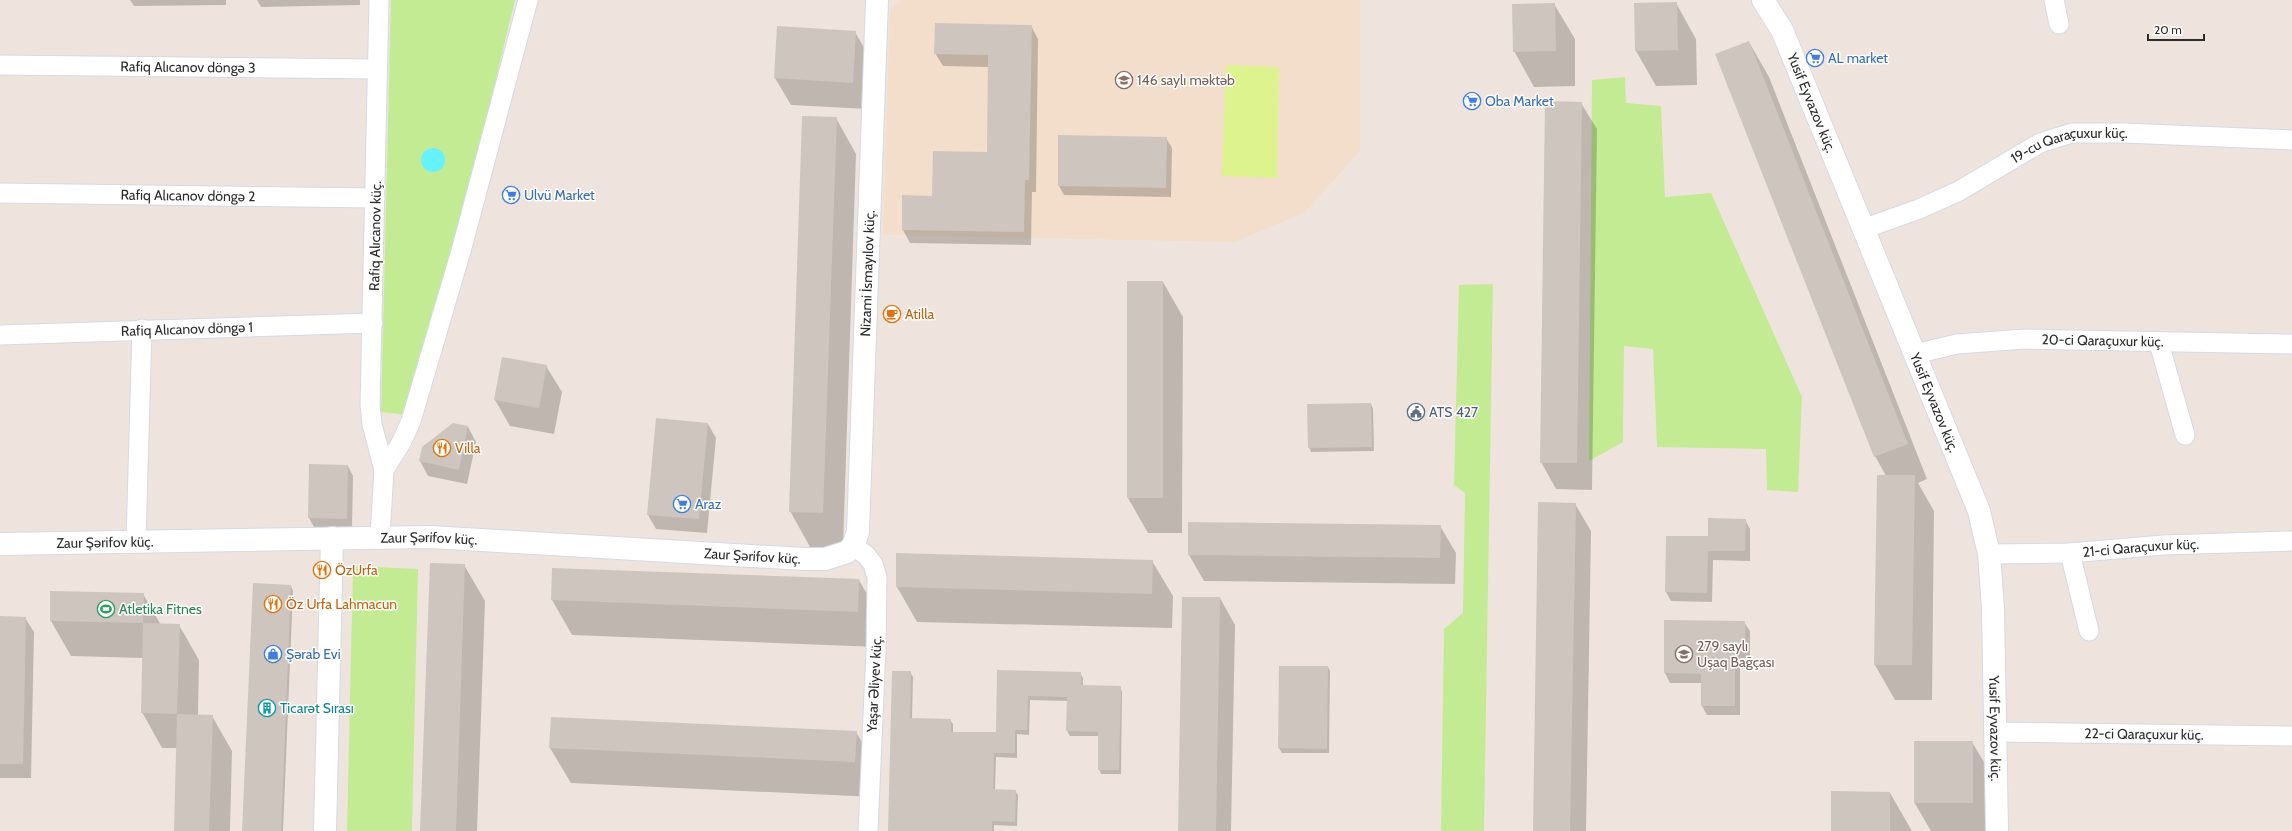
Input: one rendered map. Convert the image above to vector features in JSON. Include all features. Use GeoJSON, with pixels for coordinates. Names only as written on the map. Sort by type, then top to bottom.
{"type":"FeatureCollection","features":[{"type":"Feature","properties":{"kind":"street","name":"Rafiq Alıcanov küç."},"geometry":{"type":"LineString","coordinates":[[380,0],[377,69],[373,323],[370,405],[372,424],[384,470]]}},
{"type":"Feature","properties":{"kind":"street"},"geometry":{"type":"LineString","coordinates":[[380,536],[384,470],[401,443],[412,421],[461,251],[528,0]]}},
{"type":"Feature","properties":{"kind":"street","name":"Nizami İsmayılov küç."},"geometry":{"type":"LineString","coordinates":[[853,546],[858,532],[877,0]]}},
{"type":"Feature","properties":{"kind":"street","name":"Yusif Eyvazov küç."},"geometry":{"type":"LineString","coordinates":[[1763,0],[1782,30],[1979,511],[1989,554],[1993,608],[1997,831]]}},
{"type":"Feature","properties":{"kind":"street"},"geometry":{"type":"LineString","coordinates":[[2054,0],[2059,24]]}},
{"type":"Feature","properties":{"kind":"street","name":"Rafiq Alıcanov döngə 3"},"geometry":{"type":"LineString","coordinates":[[0,66],[377,69]]}},
{"type":"Feature","properties":{"kind":"street","name":"19-cu Qaraçuxur küç."},"geometry":{"type":"LineString","coordinates":[[1863,228],[1919,209],[1959,191],[2040,143],[2072,133],[2124,133],[2292,140]]}},
{"type":"Feature","properties":{"kind":"street","name":"Rafiq Alıcanov döngə 2"},"geometry":{"type":"LineString","coordinates":[[0,193],[375,198]]}},
{"type":"Feature","properties":{"kind":"street","name":"Rafiq Alıcanov döngə 1"},"geometry":{"type":"LineString","coordinates":[[0,335],[142,329],[373,323]]}},
{"type":"Feature","properties":{"kind":"street"},"geometry":{"type":"LineString","coordinates":[[136,541],[142,329]]}},
{"type":"Feature","properties":{"kind":"street","name":"20-ci Qaraçuxur küç."},"geometry":{"type":"LineString","coordinates":[[1915,354],[1957,344],[2025,339],[2159,343],[2292,344]]}},
{"type":"Feature","properties":{"kind":"street"},"geometry":{"type":"LineString","coordinates":[[2159,343],[2186,435]]}},
{"type":"Feature","properties":{"kind":"street","name":"Zaur Şərifov küç."},"geometry":{"type":"LineString","coordinates":[[0,544],[380,536],[481,539],[804,559],[825,559],[847,552],[853,546]]}},
{"type":"Feature","properties":{"kind":"street"},"geometry":{"type":"LineString","coordinates":[[325,831],[332,538]]}},
{"type":"Feature","properties":{"kind":"street","name":"21-ci Qaraçuxur küç."},"geometry":{"type":"LineString","coordinates":[[1989,554],[2070,553],[2163,545],[2292,542]]}},
{"type":"Feature","properties":{"kind":"street","name":"Yaşar Əliyev küç."},"geometry":{"type":"LineString","coordinates":[[853,546],[866,555],[873,564],[877,577],[876,649],[868,831]]}},
{"type":"Feature","properties":{"kind":"street"},"geometry":{"type":"LineString","coordinates":[[2070,553],[2089,630]]}},
{"type":"Feature","properties":{"kind":"street","name":"22-ci Qaraçuxur küç."},"geometry":{"type":"LineString","coordinates":[[1996,732],[2292,736]]}},
{"type":"Feature","properties":{"kind":"shaded area","name":"146 saylı məktəb"},"geometry":{"type":"Polygon","coordinates":[[[901,0],[1360,0],[1360,151],[1305,212],[1235,242],[883,235],[890,10],[901,0]]]}},
{"type":"Feature","properties":{"kind":"green space"},"geometry":{"type":"Polygon","coordinates":[[[391,0],[515,0],[473,173],[408,415],[381,412],[391,0]]]}},
{"type":"Feature","properties":{"kind":"green space"},"geometry":{"type":"Polygon","coordinates":[[[1226,65],[1279,67],[1277,178],[1222,176],[1226,65]]]}},
{"type":"Feature","properties":{"kind":"green space"},"geometry":{"type":"Polygon","coordinates":[[[1625,77],[1626,103],[1661,106],[1665,197],[1711,193],[1802,397],[1798,492],[1767,490],[1766,449],[1657,447],[1653,349],[1624,346],[1623,442],[1589,461],[1592,80],[1625,77]]]}},
{"type":"Feature","properties":{"kind":"green space"},"geometry":{"type":"Polygon","coordinates":[[[1493,284],[1484,831],[1441,831],[1444,629],[1463,613],[1465,493],[1454,485],[1459,285],[1493,284]]]}},
{"type":"Feature","properties":{"kind":"green space"},"geometry":{"type":"Polygon","coordinates":[[[353,566],[418,569],[412,831],[347,831],[353,566]]]}},
{"type":"Feature","properties":{"kind":"water"},"geometry":{"type":"Polygon","coordinates":[[[433,148],[442,151],[445,160],[442,169],[433,172],[424,169],[421,160],[424,151],[433,148]]]}},
{"type":"Feature","properties":{"kind":"building"},"geometry":{"type":"Polygon","coordinates":[[[1677,2],[1678,50],[1635,51],[1634,3],[1677,2]]]}},
{"type":"Feature","properties":{"kind":"building"},"geometry":{"type":"Polygon","coordinates":[[[1555,3],[1556,51],[1513,52],[1512,4],[1555,3]]]}},
{"type":"Feature","properties":{"kind":"building"},"geometry":{"type":"Polygon","coordinates":[[[935,23],[1032,25],[1029,180],[1025,180],[1024,232],[902,230],[902,195],[932,196],[933,151],[987,152],[988,55],[934,54],[935,23]]]}},
{"type":"Feature","properties":{"kind":"building"},"geometry":{"type":"Polygon","coordinates":[[[777,26],[856,31],[853,83],[774,78],[777,26]]]}},
{"type":"Feature","properties":{"kind":"building"},"geometry":{"type":"Polygon","coordinates":[[[1749,41],[1908,444],[1874,457],[1715,54],[1749,41]]]}},
{"type":"Feature","properties":{"kind":"building"},"geometry":{"type":"Polygon","coordinates":[[[1545,101],[1582,102],[1577,463],[1540,463],[1545,101]]]}},
{"type":"Feature","properties":{"kind":"building"},"geometry":{"type":"Polygon","coordinates":[[[802,116],[837,117],[823,513],[789,512],[802,116]]]}},
{"type":"Feature","properties":{"kind":"building"},"geometry":{"type":"Polygon","coordinates":[[[1058,135],[1167,137],[1166,188],[1058,186],[1058,135]]]}},
{"type":"Feature","properties":{"kind":"building"},"geometry":{"type":"Polygon","coordinates":[[[1127,281],[1163,281],[1163,498],[1127,498],[1127,281]]]}},
{"type":"Feature","properties":{"kind":"building"},"geometry":{"type":"Polygon","coordinates":[[[502,357],[547,365],[539,408],[494,400],[502,357]]]}},
{"type":"Feature","properties":{"kind":"building"},"geometry":{"type":"Polygon","coordinates":[[[1371,403],[1372,447],[1308,448],[1307,404],[1371,403]]]}},
{"type":"Feature","properties":{"kind":"building"},"geometry":{"type":"Polygon","coordinates":[[[656,418],[708,423],[699,519],[647,515],[656,418]]]}},
{"type":"Feature","properties":{"kind":"building"},"geometry":{"type":"Polygon","coordinates":[[[453,423],[468,426],[459,470],[419,461],[422,447],[453,423]]]}},
{"type":"Feature","properties":{"kind":"building"},"geometry":{"type":"Polygon","coordinates":[[[309,464],[348,465],[347,519],[308,518],[309,464]]]}},
{"type":"Feature","properties":{"kind":"building"},"geometry":{"type":"Polygon","coordinates":[[[1877,475],[1915,475],[1912,665],[1874,665],[1877,475]]]}},
{"type":"Feature","properties":{"kind":"building"},"geometry":{"type":"Polygon","coordinates":[[[1538,502],[1576,503],[1570,831],[1533,831],[1538,502]]]}},
{"type":"Feature","properties":{"kind":"building"},"geometry":{"type":"Polygon","coordinates":[[[1708,518],[1746,519],[1745,551],[1708,551],[1707,593],[1665,592],[1666,536],[1708,536],[1708,518]]]}},
{"type":"Feature","properties":{"kind":"building"},"geometry":{"type":"Polygon","coordinates":[[[1188,522],[1441,525],[1440,558],[1188,555],[1188,522]]]}},
{"type":"Feature","properties":{"kind":"building"},"geometry":{"type":"Polygon","coordinates":[[[896,553],[1153,560],[1152,594],[896,587],[896,553]]]}},
{"type":"Feature","properties":{"kind":"building"},"geometry":{"type":"Polygon","coordinates":[[[430,563],[465,564],[456,831],[420,831],[430,563]]]}},
{"type":"Feature","properties":{"kind":"building"},"geometry":{"type":"Polygon","coordinates":[[[552,568],[859,579],[858,612],[551,600],[552,568]]]}},
{"type":"Feature","properties":{"kind":"building","name":"Ticarət Sırası"},"geometry":{"type":"Polygon","coordinates":[[[253,583],[291,585],[281,831],[242,831],[253,583]]]}},
{"type":"Feature","properties":{"kind":"building"},"geometry":{"type":"Polygon","coordinates":[[[50,591],[144,593],[143,623],[50,621],[50,591]]]}},
{"type":"Feature","properties":{"kind":"building"},"geometry":{"type":"Polygon","coordinates":[[[1182,597],[1220,597],[1216,831],[1178,831],[1182,597]]]}},
{"type":"Feature","properties":{"kind":"building"},"geometry":{"type":"Polygon","coordinates":[[[0,616],[26,617],[23,764],[0,764],[0,616]]]}},
{"type":"Feature","properties":{"kind":"building"},"geometry":{"type":"Polygon","coordinates":[[[1664,620],[1745,621],[1745,649],[1735,648],[1735,706],[1701,706],[1701,674],[1664,673],[1664,620]]]}},
{"type":"Feature","properties":{"kind":"building"},"geometry":{"type":"Polygon","coordinates":[[[143,623],[180,624],[177,714],[141,713],[143,623]]]}},
{"type":"Feature","properties":{"kind":"building"},"geometry":{"type":"Polygon","coordinates":[[[1279,666],[1328,666],[1327,749],[1278,748],[1279,666]]]}},
{"type":"Feature","properties":{"kind":"building"},"geometry":{"type":"Polygon","coordinates":[[[997,670],[1081,672],[1081,685],[1121,686],[1119,770],[1098,770],[1098,732],[1066,731],[1067,697],[1028,696],[1027,730],[1015,730],[1015,753],[994,753],[993,789],[1016,790],[1015,822],[992,821],[992,831],[888,831],[892,671],[911,671],[910,718],[951,719],[951,732],[996,732],[997,670]]]}},
{"type":"Feature","properties":{"kind":"building"},"geometry":{"type":"Polygon","coordinates":[[[177,714],[213,715],[209,831],[174,831],[177,714]]]}},
{"type":"Feature","properties":{"kind":"building"},"geometry":{"type":"Polygon","coordinates":[[[551,717],[857,731],[855,762],[549,748],[551,717]]]}},
{"type":"Feature","properties":{"kind":"building"},"geometry":{"type":"Polygon","coordinates":[[[1914,741],[1973,741],[1973,803],[1914,803],[1914,741]]]}},
{"type":"Feature","properties":{"kind":"building"},"geometry":{"type":"Polygon","coordinates":[[[1831,791],[1890,792],[1890,831],[1831,831],[1831,791]]]}},
{"type":"Feature","properties":{"kind":"place","name":"AL market"},"geometry":{"type":"Point","coordinates":[1815,58]}},
{"type":"Feature","properties":{"kind":"place","name":"146 saylı məktəb"},"geometry":{"type":"Point","coordinates":[1124,80]}},
{"type":"Feature","properties":{"kind":"place","name":"Oba Market"},"geometry":{"type":"Point","coordinates":[1472,101]}},
{"type":"Feature","properties":{"kind":"place","name":"Ulvü Market"},"geometry":{"type":"Point","coordinates":[511,195]}},
{"type":"Feature","properties":{"kind":"place","name":"Atilla"},"geometry":{"type":"Point","coordinates":[892,314]}},
{"type":"Feature","properties":{"kind":"place","name":"ATS 427"},"geometry":{"type":"Point","coordinates":[1416,412]}},
{"type":"Feature","properties":{"kind":"place","name":"Villa"},"geometry":{"type":"Point","coordinates":[442,448]}},
{"type":"Feature","properties":{"kind":"place","name":"Araz"},"geometry":{"type":"Point","coordinates":[682,504]}},
{"type":"Feature","properties":{"kind":"place","name":"ÖzUrfa"},"geometry":{"type":"Point","coordinates":[322,570]}},
{"type":"Feature","properties":{"kind":"place","name":"Öz Urfa Lahmacun"},"geometry":{"type":"Point","coordinates":[273,604]}},
{"type":"Feature","properties":{"kind":"place","name":"Atletika Fitnes"},"geometry":{"type":"Point","coordinates":[106,609]}},
{"type":"Feature","properties":{"kind":"place","name":"Şərab Evi"},"geometry":{"type":"Point","coordinates":[273,654]}},
{"type":"Feature","properties":{"kind":"place","name":"279 saylı Uşaq Bağçası"},"geometry":{"type":"Point","coordinates":[1684,654]}},
{"type":"Feature","properties":{"kind":"place","name":"Ticarət Sırası"},"geometry":{"type":"Point","coordinates":[267,708]}}]}
